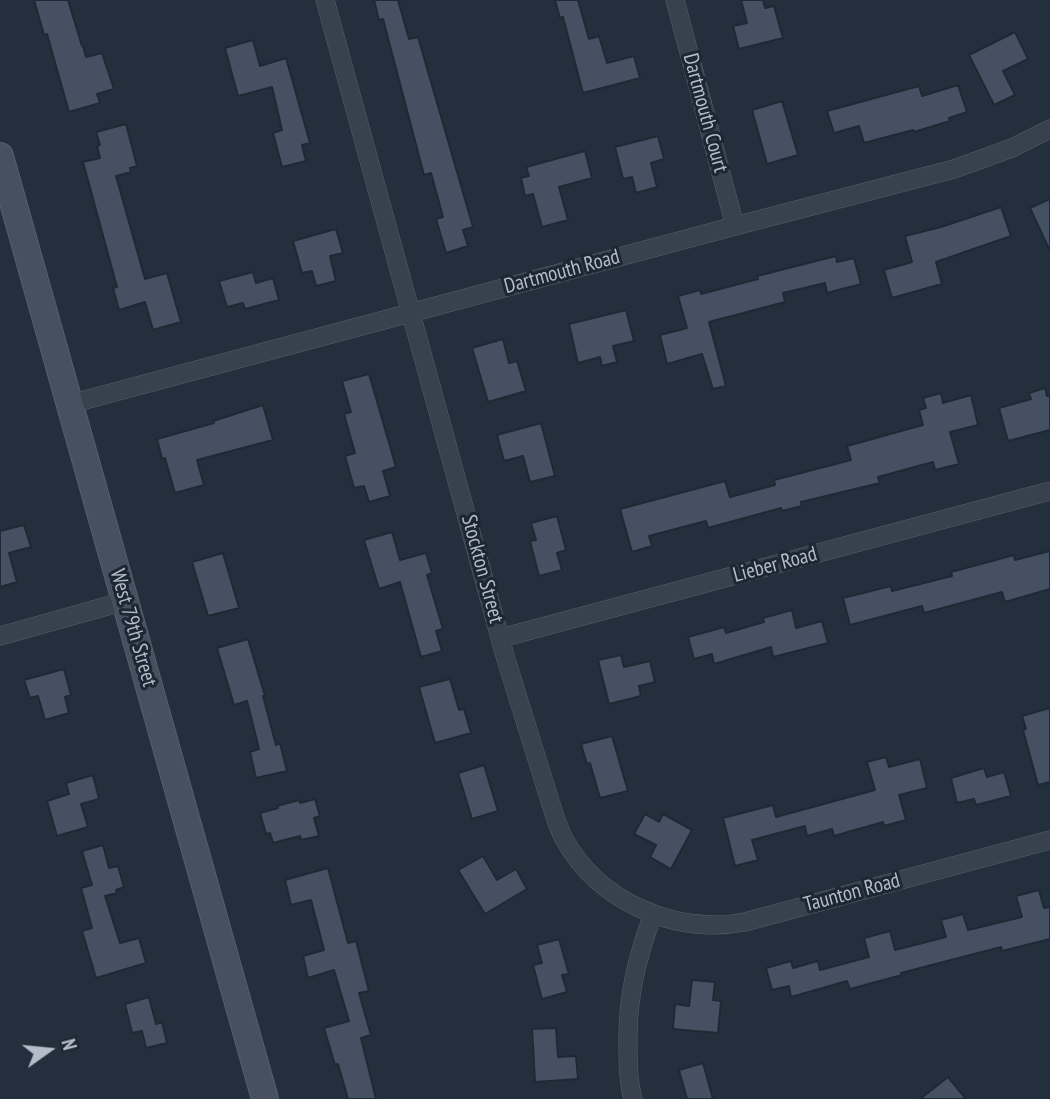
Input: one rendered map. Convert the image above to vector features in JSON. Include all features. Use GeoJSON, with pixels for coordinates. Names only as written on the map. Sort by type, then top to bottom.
{"type":"FeatureCollection","features":[{"type":"Feature","properties":{"kind":"main road","name":"West 79th Street"},"geometry":{"type":"LineString","coordinates":[[0,156],[265,1099]]}},
{"type":"Feature","properties":{"kind":"street","name":"Stockton Street"},"geometry":{"type":"LineString","coordinates":[[325,0],[501,638],[554,814],[564,838],[585,868],[605,887],[628,903],[653,914]]}},
{"type":"Feature","properties":{"kind":"street","name":"Dartmouth Court"},"geometry":{"type":"LineString","coordinates":[[675,0],[735,226]]}},
{"type":"Feature","properties":{"kind":"street","name":"Dartmouth Road"},"geometry":{"type":"LineString","coordinates":[[70,404],[962,167],[1012,148],[1050,129]]}},
{"type":"Feature","properties":{"kind":"street","name":"Lieber Road"},"geometry":{"type":"LineString","coordinates":[[501,638],[1050,491]]}},
{"type":"Feature","properties":{"kind":"street"},"geometry":{"type":"LineString","coordinates":[[0,636],[125,601]]}},
{"type":"Feature","properties":{"kind":"street","name":"Taunton Road"},"geometry":{"type":"LineString","coordinates":[[653,914],[682,923],[706,926],[745,922],[1050,840]]}},
{"type":"Feature","properties":{"kind":"street"},"geometry":{"type":"LineString","coordinates":[[633,1099],[627,1054],[630,1000],[639,955],[653,914]]}},
{"type":"Feature","properties":{"kind":"building"},"geometry":{"type":"Polygon","coordinates":[[[34,0],[68,0],[86,57],[102,53],[114,89],[97,94],[100,103],[69,112],[47,34],[44,35],[34,0]]]}},
{"type":"Feature","properties":{"kind":"building"},"geometry":{"type":"Polygon","coordinates":[[[374,0],[398,0],[409,39],[418,37],[473,227],[463,230],[468,246],[446,253],[436,219],[443,217],[431,173],[424,175],[383,19],[379,20],[374,0]]]}},
{"type":"Feature","properties":{"kind":"building"},"geometry":{"type":"Polygon","coordinates":[[[555,0],[578,0],[589,39],[599,36],[607,63],[634,56],[640,78],[583,93],[563,17],[560,18],[555,0]]]}},
{"type":"Feature","properties":{"kind":"building"},"geometry":{"type":"Polygon","coordinates":[[[741,0],[763,0],[765,8],[774,6],[783,38],[739,49],[733,26],[747,23],[741,0]]]}},
{"type":"Feature","properties":{"kind":"building"},"geometry":{"type":"Polygon","coordinates":[[[1015,32],[1028,59],[1003,71],[1015,95],[994,105],[969,55],[1015,32]]]}},
{"type":"Feature","properties":{"kind":"building"},"geometry":{"type":"Polygon","coordinates":[[[253,40],[260,66],[286,58],[310,143],[302,145],[306,161],[282,167],[273,133],[282,130],[272,87],[238,96],[225,48],[253,40]]]}},
{"type":"Feature","properties":{"kind":"building"},"geometry":{"type":"Polygon","coordinates":[[[958,85],[967,112],[949,118],[950,121],[914,132],[913,130],[864,143],[859,126],[834,133],[827,111],[919,86],[922,96],[958,85]]]}},
{"type":"Feature","properties":{"kind":"building"},"geometry":{"type":"Polygon","coordinates":[[[782,101],[798,155],[767,164],[752,110],[782,101]]]}},
{"type":"Feature","properties":{"kind":"building"},"geometry":{"type":"Polygon","coordinates":[[[126,124],[137,166],[130,168],[131,172],[116,176],[145,279],[167,273],[181,322],[153,330],[145,302],[119,310],[113,288],[117,287],[83,162],[100,158],[96,132],[126,124]]]}},
{"type":"Feature","properties":{"kind":"building"},"geometry":{"type":"Polygon","coordinates":[[[658,136],[664,159],[651,163],[657,187],[636,193],[632,177],[623,179],[615,147],[658,136]]]}},
{"type":"Feature","properties":{"kind":"building"},"geometry":{"type":"Polygon","coordinates":[[[585,151],[592,178],[559,187],[568,220],[542,227],[533,194],[525,196],[521,178],[529,176],[526,167],[585,151]]]}},
{"type":"Feature","properties":{"kind":"building"},"geometry":{"type":"Polygon","coordinates":[[[1050,199],[1050,251],[1030,208],[1050,199]]]}},
{"type":"Feature","properties":{"kind":"building"},"geometry":{"type":"Polygon","coordinates":[[[1001,207],[1011,236],[936,262],[942,284],[892,298],[884,270],[912,262],[905,236],[1001,207]]]}},
{"type":"Feature","properties":{"kind":"building"},"geometry":{"type":"Polygon","coordinates":[[[336,229],[343,253],[330,256],[336,281],[316,286],[312,271],[302,273],[293,241],[336,229]]]}},
{"type":"Feature","properties":{"kind":"building"},"geometry":{"type":"Polygon","coordinates":[[[836,256],[837,262],[854,258],[861,284],[827,293],[825,283],[783,293],[785,302],[709,322],[726,386],[713,389],[702,354],[667,364],[660,335],[687,328],[678,296],[700,290],[701,294],[758,279],[757,276],[836,256]]]}},
{"type":"Feature","properties":{"kind":"building"},"geometry":{"type":"Polygon","coordinates":[[[253,272],[256,283],[273,278],[279,300],[245,309],[243,303],[227,307],[219,281],[253,272]]]}},
{"type":"Feature","properties":{"kind":"building"},"geometry":{"type":"Polygon","coordinates":[[[626,310],[634,341],[613,346],[617,362],[602,366],[600,357],[578,363],[569,324],[626,310]]]}},
{"type":"Feature","properties":{"kind":"building"},"geometry":{"type":"Polygon","coordinates":[[[503,339],[509,363],[517,361],[526,391],[488,402],[472,348],[503,339]]]}},
{"type":"Feature","properties":{"kind":"building"},"geometry":{"type":"Polygon","coordinates":[[[369,374],[396,467],[383,471],[390,496],[369,502],[364,486],[354,488],[345,456],[355,453],[344,414],[351,412],[342,381],[369,374]]]}},
{"type":"Feature","properties":{"kind":"building"},"geometry":{"type":"Polygon","coordinates":[[[1045,388],[1047,396],[1050,395],[1050,430],[1008,441],[999,408],[1031,399],[1029,393],[1045,388]]]}},
{"type":"Feature","properties":{"kind":"building"},"geometry":{"type":"Polygon","coordinates":[[[941,393],[943,403],[971,395],[978,425],[950,432],[959,464],[935,470],[933,462],[878,477],[880,483],[801,502],[802,506],[782,511],[781,508],[708,528],[706,521],[649,536],[652,546],[632,552],[620,509],[725,481],[730,497],[775,485],[774,480],[851,460],[847,446],[923,425],[919,410],[926,408],[923,398],[941,393]]]}},
{"type":"Feature","properties":{"kind":"building"},"geometry":{"type":"Polygon","coordinates":[[[263,405],[273,440],[197,460],[204,485],[175,493],[157,439],[214,423],[213,421],[263,405]]]}},
{"type":"Feature","properties":{"kind":"building"},"geometry":{"type":"Polygon","coordinates":[[[541,423],[555,476],[530,482],[523,456],[504,461],[497,435],[541,423]]]}},
{"type":"Feature","properties":{"kind":"building"},"geometry":{"type":"Polygon","coordinates":[[[557,516],[566,550],[557,553],[562,570],[539,576],[530,541],[536,540],[531,523],[557,516]]]}},
{"type":"Feature","properties":{"kind":"building"},"geometry":{"type":"Polygon","coordinates":[[[24,525],[31,547],[9,553],[17,582],[0,587],[0,531],[24,525]]]}},
{"type":"Feature","properties":{"kind":"building"},"geometry":{"type":"Polygon","coordinates":[[[392,532],[400,560],[426,553],[432,573],[427,575],[443,629],[436,631],[442,651],[421,657],[400,582],[379,589],[364,540],[392,532]]]}},
{"type":"Feature","properties":{"kind":"building"},"geometry":{"type":"Polygon","coordinates":[[[1050,551],[1050,589],[1005,602],[1002,592],[924,613],[922,606],[850,625],[843,598],[891,586],[892,591],[952,576],[951,572],[1014,555],[1015,560],[1050,551]]]}},
{"type":"Feature","properties":{"kind":"building"},"geometry":{"type":"Polygon","coordinates":[[[223,553],[239,608],[208,616],[192,562],[223,553]]]}},
{"type":"Feature","properties":{"kind":"building"},"geometry":{"type":"Polygon","coordinates":[[[792,610],[796,628],[822,621],[828,643],[773,657],[771,647],[714,664],[712,654],[694,659],[688,637],[724,627],[726,633],[764,622],[763,618],[792,610]]]}},
{"type":"Feature","properties":{"kind":"building"},"geometry":{"type":"Polygon","coordinates":[[[248,639],[276,745],[280,743],[287,771],[256,778],[250,752],[259,749],[247,701],[234,705],[217,648],[248,639]]]}},
{"type":"Feature","properties":{"kind":"building"},"geometry":{"type":"Polygon","coordinates":[[[621,655],[624,667],[650,661],[655,682],[639,686],[641,696],[609,704],[598,660],[621,655]]]}},
{"type":"Feature","properties":{"kind":"building"},"geometry":{"type":"Polygon","coordinates":[[[64,669],[71,695],[65,697],[69,713],[45,720],[38,696],[30,698],[24,680],[64,669]]]}},
{"type":"Feature","properties":{"kind":"building"},"geometry":{"type":"Polygon","coordinates":[[[450,679],[459,710],[464,709],[471,733],[435,743],[419,687],[450,679]]]}},
{"type":"Feature","properties":{"kind":"building"},"geometry":{"type":"Polygon","coordinates":[[[1050,708],[1050,782],[1038,785],[1023,730],[1026,729],[1022,716],[1050,708]]]}},
{"type":"Feature","properties":{"kind":"building"},"geometry":{"type":"Polygon","coordinates":[[[612,736],[628,791],[600,798],[590,763],[587,764],[581,744],[612,736]]]}},
{"type":"Feature","properties":{"kind":"building"},"geometry":{"type":"Polygon","coordinates":[[[886,757],[889,767],[920,759],[927,788],[899,795],[906,820],[884,826],[883,822],[834,836],[832,829],[807,836],[805,826],[752,840],[758,860],[735,866],[723,818],[773,805],[776,817],[875,790],[867,762],[886,757]]]}},
{"type":"Feature","properties":{"kind":"building"},"geometry":{"type":"Polygon","coordinates":[[[484,765],[498,811],[472,819],[458,773],[484,765]]]}},
{"type":"Feature","properties":{"kind":"building"},"geometry":{"type":"Polygon","coordinates":[[[984,768],[987,777],[1004,772],[1011,796],[976,805],[974,799],[957,803],[951,778],[984,768]]]}},
{"type":"Feature","properties":{"kind":"building"},"geometry":{"type":"Polygon","coordinates":[[[93,775],[99,799],[81,804],[88,827],[57,836],[47,801],[69,794],[66,783],[93,775]]]}},
{"type":"Feature","properties":{"kind":"building"},"geometry":{"type":"Polygon","coordinates":[[[315,799],[320,816],[314,818],[319,836],[301,840],[300,836],[273,843],[270,833],[266,834],[260,813],[299,800],[300,803],[315,799]]]}},
{"type":"Feature","properties":{"kind":"building"},"geometry":{"type":"Polygon","coordinates":[[[645,814],[659,822],[663,814],[692,830],[671,869],[650,857],[656,845],[634,834],[645,814]]]}},
{"type":"Feature","properties":{"kind":"building"},"geometry":{"type":"Polygon","coordinates":[[[103,845],[109,868],[118,866],[124,887],[116,890],[117,893],[105,896],[120,943],[139,938],[146,963],[96,978],[82,931],[92,928],[81,888],[92,885],[82,851],[103,845]]]}},
{"type":"Feature","properties":{"kind":"building"},"geometry":{"type":"Polygon","coordinates":[[[483,856],[497,880],[516,869],[527,889],[485,914],[458,870],[483,856]]]}},
{"type":"Feature","properties":{"kind":"building"},"geometry":{"type":"Polygon","coordinates":[[[328,868],[348,943],[356,941],[369,991],[359,993],[371,1035],[361,1038],[376,1099],[348,1099],[324,1028],[349,1021],[334,970],[308,978],[303,956],[324,950],[311,900],[291,905],[285,880],[328,868]]]}},
{"type":"Feature","properties":{"kind":"building"},"geometry":{"type":"Polygon","coordinates":[[[1039,890],[1044,908],[1050,907],[1050,939],[1002,951],[1001,947],[850,989],[847,981],[791,997],[789,986],[772,990],[766,968],[791,961],[793,968],[818,961],[820,970],[869,957],[864,938],[890,931],[895,950],[946,937],[941,920],[963,914],[968,930],[1022,917],[1016,896],[1039,890]]]}},
{"type":"Feature","properties":{"kind":"building"},"geometry":{"type":"Polygon","coordinates":[[[559,939],[569,974],[562,975],[567,992],[542,999],[533,965],[542,963],[537,945],[559,939]]]}},
{"type":"Feature","properties":{"kind":"building"},"geometry":{"type":"Polygon","coordinates":[[[692,980],[715,982],[713,1000],[721,1001],[718,1033],[673,1029],[675,1004],[689,1006],[692,980]]]}},
{"type":"Feature","properties":{"kind":"building"},"geometry":{"type":"Polygon","coordinates":[[[149,997],[156,1024],[162,1022],[167,1043],[146,1048],[142,1031],[132,1033],[125,1004],[149,997]]]}},
{"type":"Feature","properties":{"kind":"building"},"geometry":{"type":"Polygon","coordinates":[[[556,1028],[558,1057],[576,1056],[578,1079],[535,1082],[532,1029],[556,1028]]]}},
{"type":"Feature","properties":{"kind":"building"},"geometry":{"type":"Polygon","coordinates":[[[703,1063],[713,1099],[687,1099],[679,1070],[703,1063]]]}},
{"type":"Feature","properties":{"kind":"building"},"geometry":{"type":"Polygon","coordinates":[[[948,1077],[966,1099],[920,1099],[948,1077]]]}}]}
